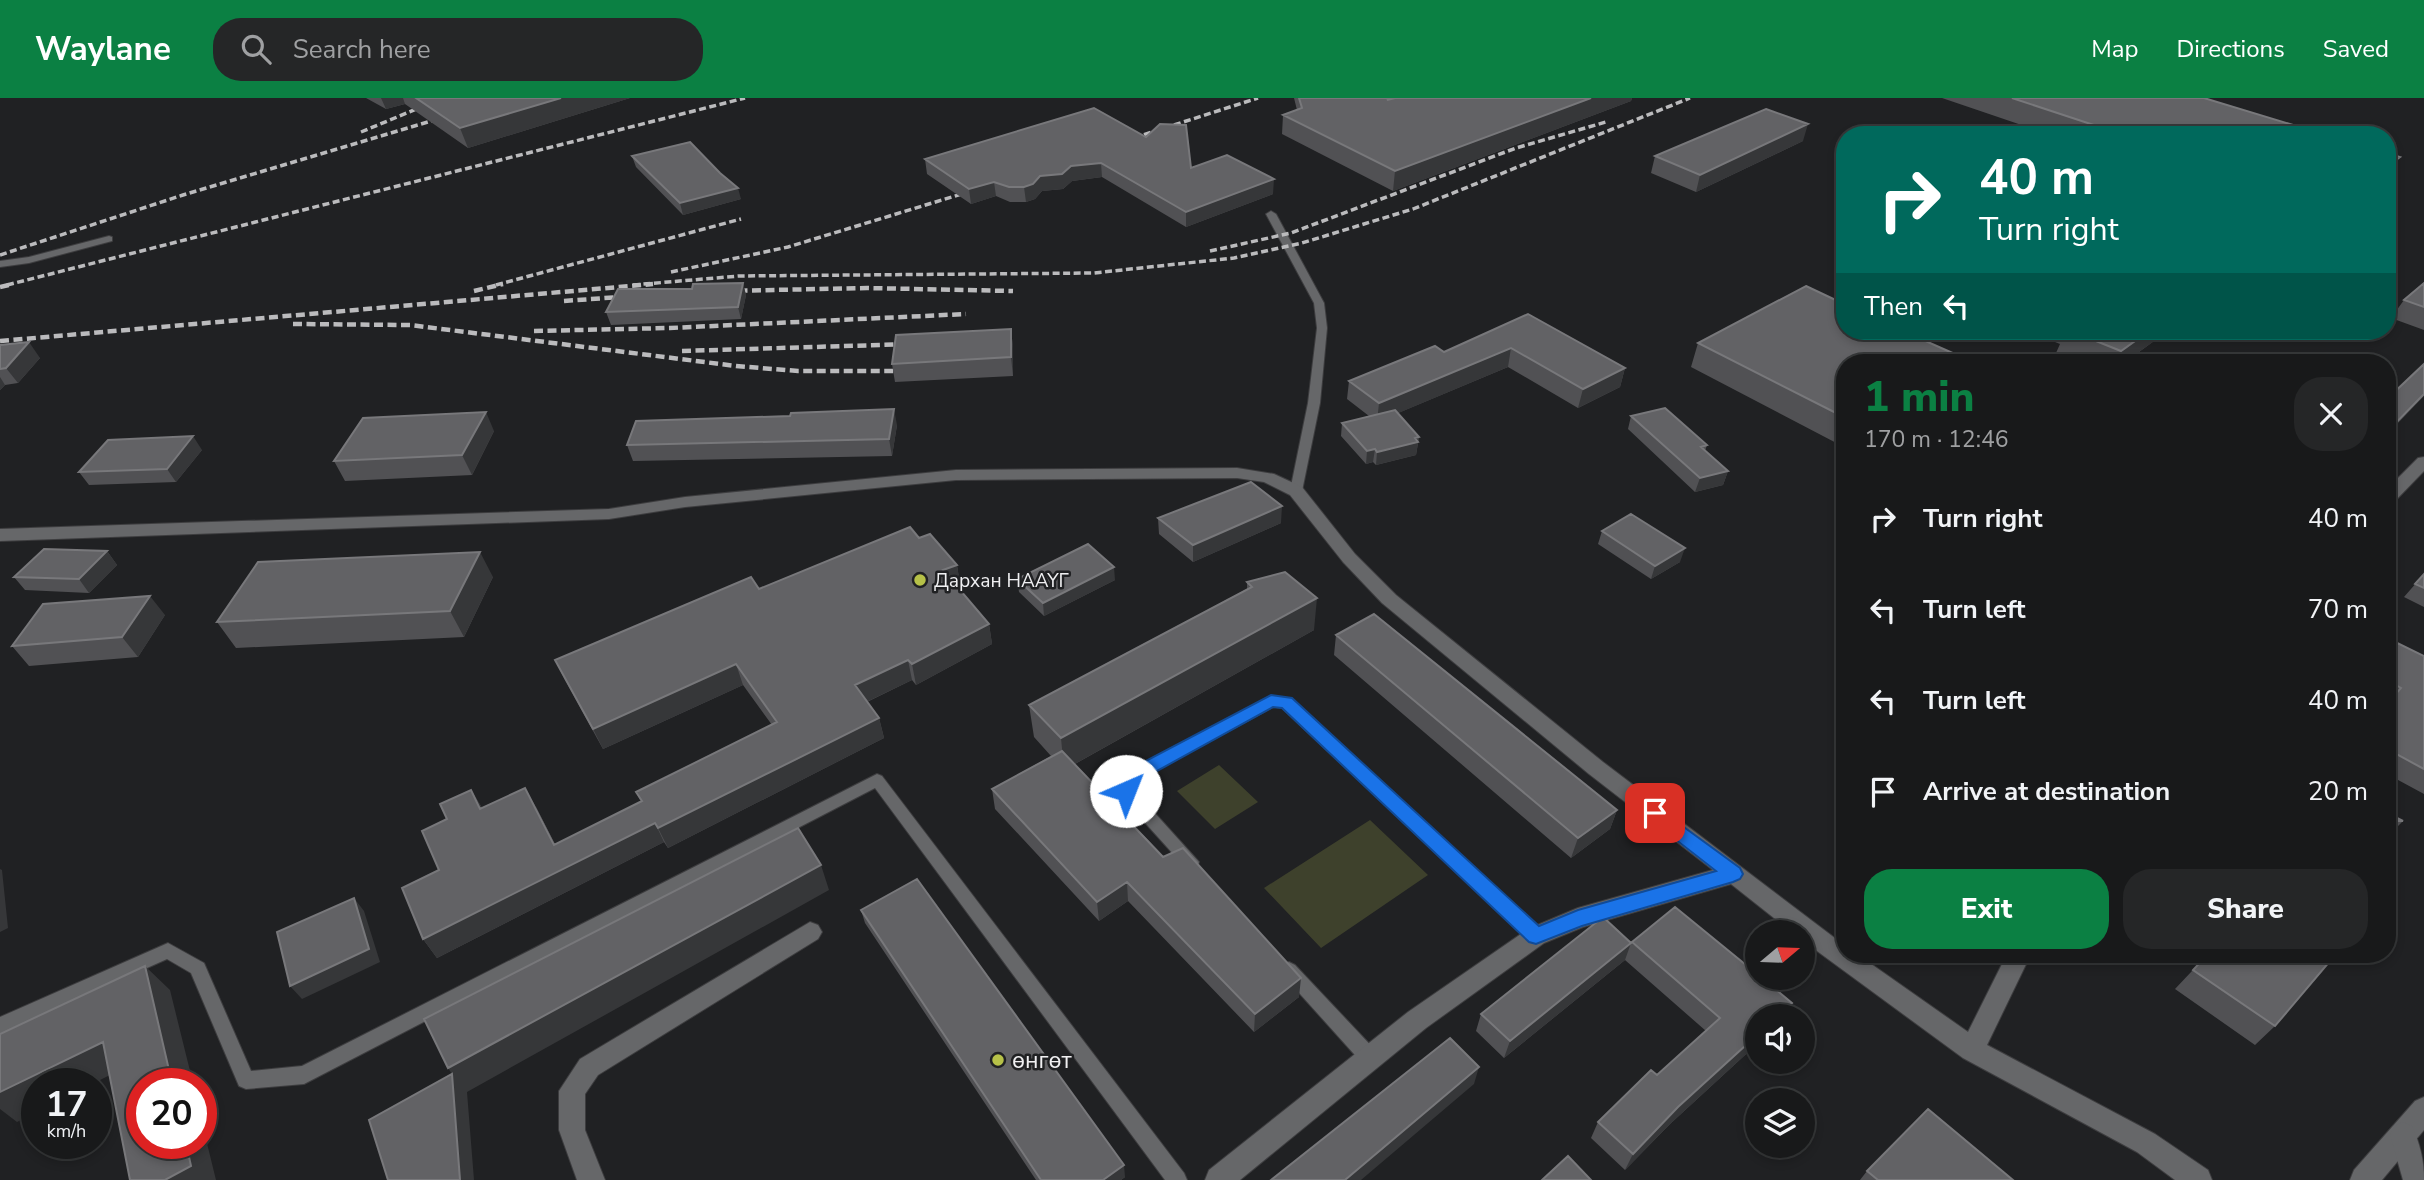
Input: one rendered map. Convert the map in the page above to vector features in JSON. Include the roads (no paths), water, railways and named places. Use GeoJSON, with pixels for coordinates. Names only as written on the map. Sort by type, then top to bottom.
{"type":"FeatureCollection","features":[{"type":"Feature","properties":{"kind":"street"},"geometry":{"type":"LineString","coordinates":[[2396,490],[2424,462]]}},
{"type":"Feature","properties":{"kind":"street"},"geometry":{"type":"LineString","coordinates":[[0,535],[609,514],[685,502],[956,475],[1237,473],[1268,478],[1296,491],[1349,558],[1389,599],[1564,742],[1836,952]]}},
{"type":"Feature","properties":{"kind":"street"},"geometry":{"type":"LineString","coordinates":[[1219,1180],[1418,1020],[1536,936],[1578,918],[1733,874]]}},
{"type":"Feature","properties":{"kind":"street"},"geometry":{"type":"LineString","coordinates":[[591,1180],[572,1130],[572,1091],[589,1067],[810,932]]}},
{"type":"Feature","properties":{"kind":"street"},"geometry":{"type":"LineString","coordinates":[[1850,963],[1972,1050],[2146,1143],[2197,1180]]}},
{"type":"Feature","properties":{"kind":"street"},"geometry":{"type":"LineString","coordinates":[[1972,1050],[2015,963]]}},
{"type":"Feature","properties":{"kind":"street"},"geometry":{"type":"LineString","coordinates":[[2364,1180],[2424,1110]]}},
{"type":"Feature","properties":{"kind":"street"},"geometry":{"type":"LineString","coordinates":[[2403,1135],[2417,1180]]}},
{"type":"Feature","properties":{"kind":"lane"},"geometry":{"type":"LineString","coordinates":[[1271,214],[1308,278],[1319,303],[1322,328],[1314,403],[1296,491]]}},
{"type":"Feature","properties":{"kind":"lane"},"geometry":{"type":"LineString","coordinates":[[0,264],[29,260],[109,239]]}},
{"type":"Feature","properties":{"kind":"lane"},"geometry":{"type":"LineString","coordinates":[[1204,877],[1126,791],[1129,778],[1271,701],[1286,702],[1536,936]]}},
{"type":"Feature","properties":{"kind":"lane"},"geometry":{"type":"LineString","coordinates":[[0,1026],[168,951],[198,968],[246,1080],[304,1075],[877,780],[1177,1180]]}},
{"type":"Feature","properties":{"kind":"lane"},"geometry":{"type":"LineString","coordinates":[[1278,958],[1370,1058]]}},
{"type":"Feature","properties":{"kind":"railway"},"geometry":{"type":"LineString","coordinates":[[361,132],[443,98]]}},
{"type":"Feature","properties":{"kind":"railway"},"geometry":{"type":"LineString","coordinates":[[7,285],[745,98]]}},
{"type":"Feature","properties":{"kind":"railway"},"geometry":{"type":"LineString","coordinates":[[1124,141],[1258,98]]}},
{"type":"Feature","properties":{"kind":"railway"},"geometry":{"type":"LineString","coordinates":[[633,285],[739,276],[1094,273],[1234,258],[1302,243],[1413,209],[1690,98]]}},
{"type":"Feature","properties":{"kind":"railway"},"geometry":{"type":"LineString","coordinates":[[0,255],[183,195],[448,116]]}},
{"type":"Feature","properties":{"kind":"railway"},"geometry":{"type":"LineString","coordinates":[[1210,251],[1291,233],[1516,148],[1606,122]]}},
{"type":"Feature","properties":{"kind":"railway"},"geometry":{"type":"LineString","coordinates":[[671,272],[788,247],[978,189]]}},
{"type":"Feature","properties":{"kind":"railway"},"geometry":{"type":"LineString","coordinates":[[496,285],[741,219]]}},
{"type":"Feature","properties":{"kind":"railway"},"geometry":{"type":"LineString","coordinates":[[0,287],[13,284]]}},
{"type":"Feature","properties":{"kind":"railway"},"geometry":{"type":"LineString","coordinates":[[474,291],[503,284]]}},
{"type":"Feature","properties":{"kind":"railway"},"geometry":{"type":"LineString","coordinates":[[0,341],[653,284]]}},
{"type":"Feature","properties":{"kind":"railway"},"geometry":{"type":"LineString","coordinates":[[725,291],[867,288],[1013,291]]}},
{"type":"Feature","properties":{"kind":"railway"},"geometry":{"type":"LineString","coordinates":[[564,301],[634,296]]}},
{"type":"Feature","properties":{"kind":"railway"},"geometry":{"type":"LineString","coordinates":[[534,331],[670,328],[966,314]]}},
{"type":"Feature","properties":{"kind":"railway"},"geometry":{"type":"LineString","coordinates":[[293,324],[410,325],[736,366],[798,371],[897,371]]}},
{"type":"Feature","properties":{"kind":"railway"},"geometry":{"type":"LineString","coordinates":[[682,351],[912,344]]}},
{"type":"Feature","properties":{"kind":"place","name":"Дархан НААҮГ"},"geometry":{"type":"Point","coordinates":[920,580]}},
{"type":"Feature","properties":{"kind":"place","name":"өнгөт"},"geometry":{"type":"Point","coordinates":[998,1060]}}]}
